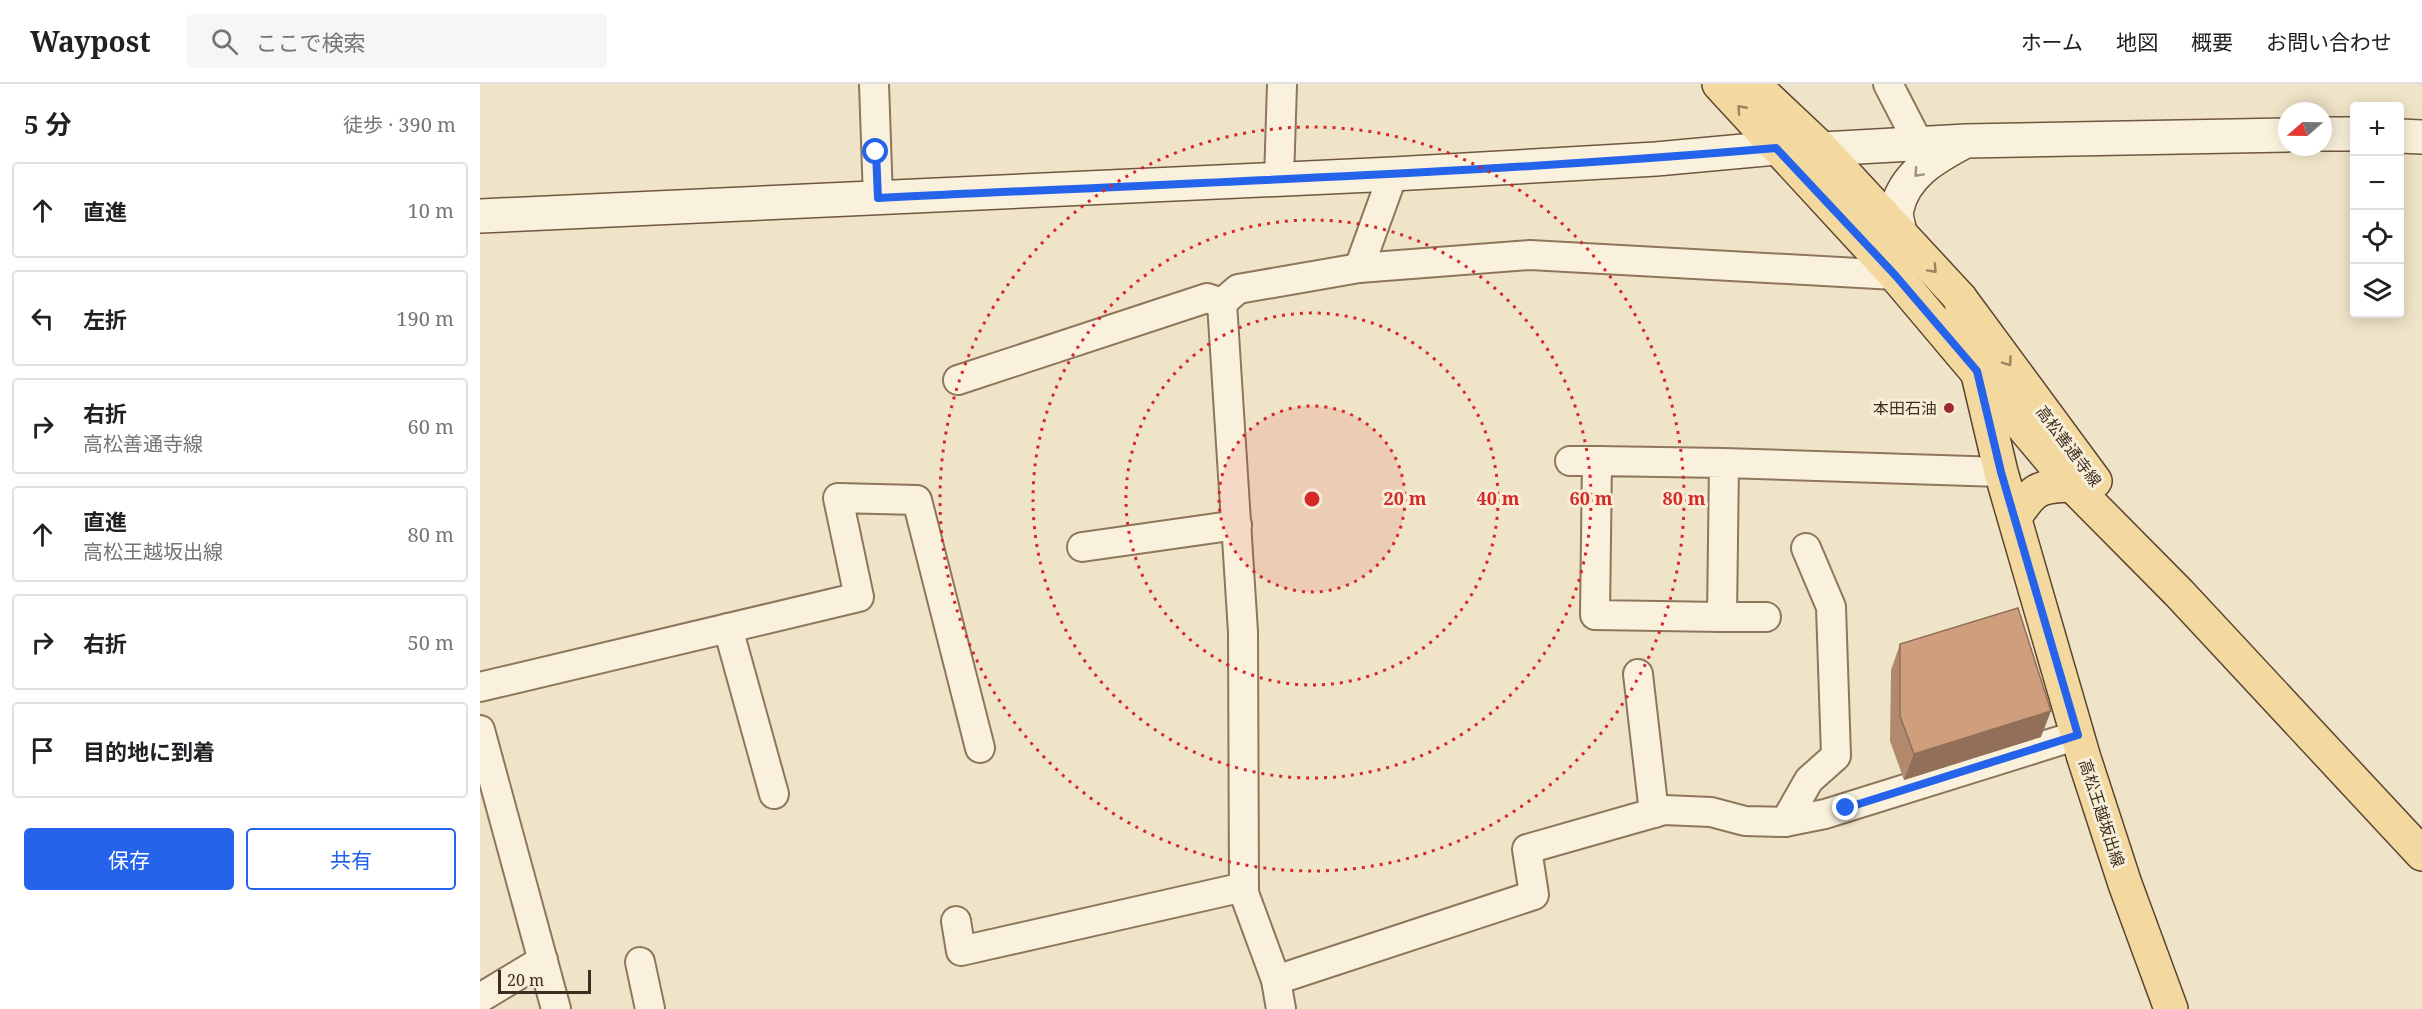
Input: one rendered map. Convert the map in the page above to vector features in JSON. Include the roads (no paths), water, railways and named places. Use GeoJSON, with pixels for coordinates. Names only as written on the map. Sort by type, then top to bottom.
{"type":"FeatureCollection","features":[{"type":"Feature","properties":{"kind":"main road","name":"高松善通寺線"},"geometry":{"type":"LineString","coordinates":[[1719,84],[1895,275],[1977,371],[2056,449],[2179,593]]}},
{"type":"Feature","properties":{"kind":"main road","name":"高松善通寺線"},"geometry":{"type":"LineString","coordinates":[[1752,84],[1832,160],[1960,298],[2056,449],[2072,485],[2179,593],[2422,854]]}},
{"type":"Feature","properties":{"kind":"main road","name":"高松善通寺線"},"geometry":{"type":"LineString","coordinates":[[1960,298],[1977,371]]}},
{"type":"Feature","properties":{"kind":"main road","name":"高松王越坂出線"},"geometry":{"type":"LineString","coordinates":[[1977,371],[2001,472],[2102,819],[2172,1009]]}},
{"type":"Feature","properties":{"kind":"main road"},"geometry":{"type":"LineString","coordinates":[[2001,472],[2021,458],[2056,449]]}},
{"type":"Feature","properties":{"kind":"main road"},"geometry":{"type":"LineString","coordinates":[[2015,517],[2029,496],[2040,489],[2050,485],[2072,485]]}},
{"type":"Feature","properties":{"kind":"street"},"geometry":{"type":"LineString","coordinates":[[874,84],[878,198]]}},
{"type":"Feature","properties":{"kind":"street"},"geometry":{"type":"LineString","coordinates":[[1279,180],[1282,84]]}},
{"type":"Feature","properties":{"kind":"street"},"geometry":{"type":"LineString","coordinates":[[1888,84],[1919,144]]}},
{"type":"Feature","properties":{"kind":"street"},"geometry":{"type":"LineString","coordinates":[[2332,134],[2350,134]]}},
{"type":"Feature","properties":{"kind":"street"},"geometry":{"type":"LineString","coordinates":[[480,216],[1279,180],[1656,159],[1776,148],[1832,160],[1871,146],[1966,141],[2278,135]]}},
{"type":"Feature","properties":{"kind":"street"},"geometry":{"type":"LineString","coordinates":[[2404,136],[2422,137]]}},
{"type":"Feature","properties":{"kind":"street"},"geometry":{"type":"LineString","coordinates":[[1900,232],[1896,210],[1914,174],[1932,159],[1966,141]]}},
{"type":"Feature","properties":{"kind":"street"},"geometry":{"type":"LineString","coordinates":[[1832,160],[1832,194],[1849,226]]}},
{"type":"Feature","properties":{"kind":"street"},"geometry":{"type":"LineString","coordinates":[[1359,267],[1392,174]]}},
{"type":"Feature","properties":{"kind":"street"},"geometry":{"type":"LineString","coordinates":[[1222,303],[1238,289],[1359,267],[1530,255],[1895,275]]}},
{"type":"Feature","properties":{"kind":"street"},"geometry":{"type":"LineString","coordinates":[[958,380],[1207,298],[1222,303]]}},
{"type":"Feature","properties":{"kind":"street"},"geometry":{"type":"LineString","coordinates":[[1222,303],[1244,632],[1244,893],[1276,980],[1281,1009]]}},
{"type":"Feature","properties":{"kind":"street"},"geometry":{"type":"LineString","coordinates":[[1766,617],[1722,616],[1595,624],[1583,461],[2001,472]]}},
{"type":"Feature","properties":{"kind":"street"},"geometry":{"type":"LineString","coordinates":[[1722,616],[1724,463]]}},
{"type":"Feature","properties":{"kind":"street"},"geometry":{"type":"LineString","coordinates":[[480,687],[859,597],[838,498],[917,500],[980,748]]}},
{"type":"Feature","properties":{"kind":"street"},"geometry":{"type":"LineString","coordinates":[[1082,547],[1237,525]]}},
{"type":"Feature","properties":{"kind":"street"},"geometry":{"type":"LineString","coordinates":[[1785,822],[1809,780],[1836,756],[1830,607],[1806,548]]}},
{"type":"Feature","properties":{"kind":"street"},"geometry":{"type":"LineString","coordinates":[[728,628],[774,794]]}},
{"type":"Feature","properties":{"kind":"street"},"geometry":{"type":"LineString","coordinates":[[1638,674],[1654,813]]}},
{"type":"Feature","properties":{"kind":"street"},"geometry":{"type":"LineString","coordinates":[[480,730],[555,1009]]}},
{"type":"Feature","properties":{"kind":"street"},"geometry":{"type":"LineString","coordinates":[[1276,980],[1534,895],[1527,849],[1664,810],[1711,812],[1745,821],[1785,822],[1825,814],[2078,735]]}},
{"type":"Feature","properties":{"kind":"street"},"geometry":{"type":"LineString","coordinates":[[956,921],[961,951],[1244,887]]}},
{"type":"Feature","properties":{"kind":"street"},"geometry":{"type":"LineString","coordinates":[[480,998],[543,960]]}},
{"type":"Feature","properties":{"kind":"street"},"geometry":{"type":"LineString","coordinates":[[640,962],[650,1009]]}},
{"type":"Feature","properties":{"kind":"place","name":"本田石油"},"geometry":{"type":"Point","coordinates":[1949,408]}}]}
